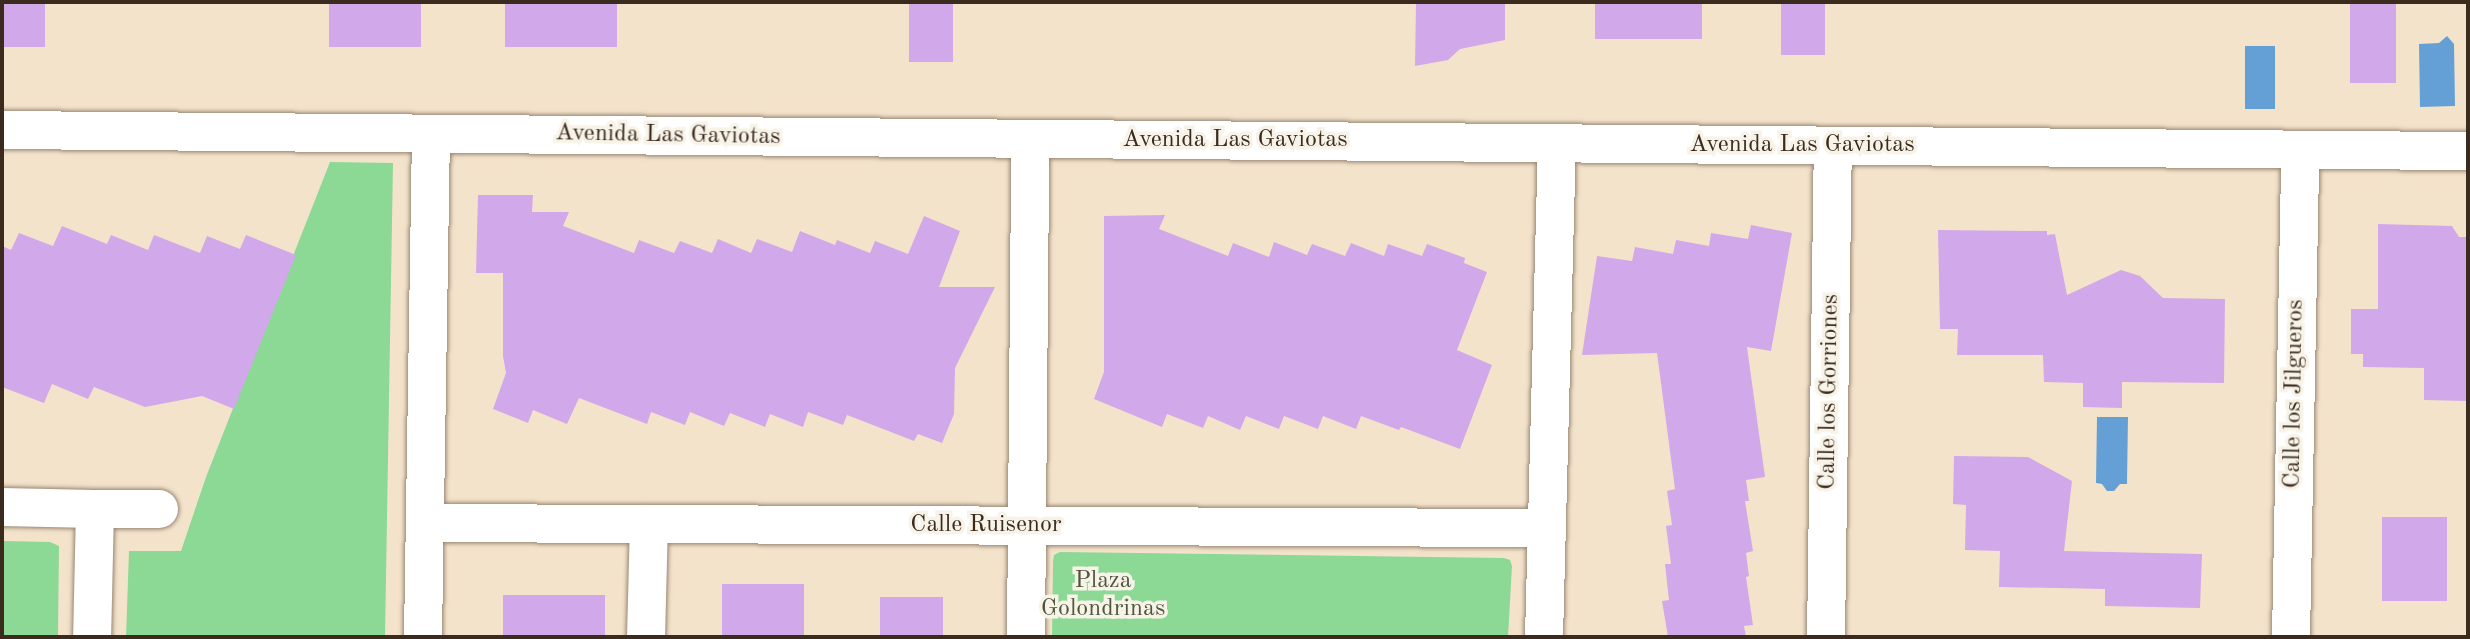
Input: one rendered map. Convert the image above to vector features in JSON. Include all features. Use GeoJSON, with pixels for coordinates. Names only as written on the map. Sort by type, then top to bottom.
{"type":"FeatureCollection","features":[{"type":"Feature","properties":{"kind":"street","name":"Avenida Las Gaviotas"},"geometry":{"type":"LineString","coordinates":[[2,130],[2468,151]]}},
{"type":"Feature","properties":{"kind":"street"},"geometry":{"type":"LineString","coordinates":[[423,637],[431,134]]}},
{"type":"Feature","properties":{"kind":"street"},"geometry":{"type":"LineString","coordinates":[[1026,637],[1030,139]]}},
{"type":"Feature","properties":{"kind":"street"},"geometry":{"type":"LineString","coordinates":[[1544,637],[1557,144]]}},
{"type":"Feature","properties":{"kind":"street","name":"Calle los Gorriones"},"geometry":{"type":"LineString","coordinates":[[1826,637],[1833,146]]}},
{"type":"Feature","properties":{"kind":"street","name":"Calle los Jilgueros"},"geometry":{"type":"LineString","coordinates":[[2291,637],[2300,150]]}},
{"type":"Feature","properties":{"kind":"street"},"geometry":{"type":"LineString","coordinates":[[2,506],[159,509]]}},
{"type":"Feature","properties":{"kind":"street"},"geometry":{"type":"LineString","coordinates":[[92,637],[95,509]]}},
{"type":"Feature","properties":{"kind":"street","name":"Calle Ruisenor"},"geometry":{"type":"LineString","coordinates":[[425,523],[1547,528]]}},
{"type":"Feature","properties":{"kind":"street"},"geometry":{"type":"LineString","coordinates":[[646,637],[649,524]]}},
{"type":"Feature","properties":{"kind":"green space"},"geometry":{"type":"Polygon","coordinates":[[[330,162],[393,163],[385,637],[126,637],[129,551],[181,551],[206,477],[330,162]]]}},
{"type":"Feature","properties":{"kind":"green space"},"geometry":{"type":"Polygon","coordinates":[[[2,541],[50,542],[59,546],[58,637],[2,637],[2,541]]]}},
{"type":"Feature","properties":{"kind":"green space","name":"Plaza Golondrinas"},"geometry":{"type":"Polygon","coordinates":[[[1060,552],[1504,558],[1510,560],[1512,566],[1508,637],[1052,637],[1053,561],[1054,555],[1060,552]]]}},
{"type":"Feature","properties":{"kind":"water"},"geometry":{"type":"Polygon","coordinates":[[[2447,36],[2454,44],[2455,106],[2420,107],[2419,44],[2439,43],[2447,36]]]}},
{"type":"Feature","properties":{"kind":"water"},"geometry":{"type":"Polygon","coordinates":[[[2245,46],[2275,46],[2275,109],[2245,109],[2245,46]]]}},
{"type":"Feature","properties":{"kind":"water"},"geometry":{"type":"Polygon","coordinates":[[[2097,417],[2128,417],[2127,484],[2120,484],[2114,491],[2107,491],[2102,484],[2096,483],[2097,417]]]}},
{"type":"Feature","properties":{"kind":"building"},"geometry":{"type":"Polygon","coordinates":[[[2,2],[45,2],[45,47],[2,47],[2,2]]]}},
{"type":"Feature","properties":{"kind":"building"},"geometry":{"type":"Polygon","coordinates":[[[329,2],[421,2],[421,47],[329,47],[329,2]]]}},
{"type":"Feature","properties":{"kind":"building"},"geometry":{"type":"Polygon","coordinates":[[[505,2],[617,2],[617,47],[505,47],[505,2]]]}},
{"type":"Feature","properties":{"kind":"building"},"geometry":{"type":"Polygon","coordinates":[[[909,2],[953,2],[953,62],[909,62],[909,2]]]}},
{"type":"Feature","properties":{"kind":"building"},"geometry":{"type":"Polygon","coordinates":[[[1416,2],[1505,2],[1505,40],[1460,49],[1448,60],[1415,66],[1416,2]]]}},
{"type":"Feature","properties":{"kind":"building"},"geometry":{"type":"Polygon","coordinates":[[[1595,2],[1702,2],[1702,39],[1595,39],[1595,2]]]}},
{"type":"Feature","properties":{"kind":"building"},"geometry":{"type":"Polygon","coordinates":[[[1781,2],[1825,2],[1825,55],[1781,55],[1781,2]]]}},
{"type":"Feature","properties":{"kind":"building"},"geometry":{"type":"Polygon","coordinates":[[[2350,2],[2396,2],[2396,83],[2350,83],[2350,2]]]}},
{"type":"Feature","properties":{"kind":"building"},"geometry":{"type":"Polygon","coordinates":[[[478,195],[533,195],[532,212],[569,212],[563,226],[634,253],[639,240],[674,253],[680,241],[712,253],[718,239],[751,253],[757,239],[792,252],[800,231],[835,245],[837,240],[870,253],[875,241],[908,254],[924,216],[960,231],[939,287],[995,287],[955,368],[954,414],[942,443],[918,434],[914,441],[847,415],[843,425],[808,412],[803,427],[770,414],[765,427],[730,413],[724,426],[690,412],[685,425],[651,412],[647,424],[579,398],[567,424],[533,410],[528,423],[493,409],[506,373],[503,356],[503,273],[476,273],[478,195]]]}},
{"type":"Feature","properties":{"kind":"building"},"geometry":{"type":"Polygon","coordinates":[[[1165,215],[1159,229],[1228,256],[1233,243],[1269,257],[1274,242],[1307,255],[1312,244],[1345,256],[1351,243],[1384,256],[1388,244],[1422,256],[1427,244],[1465,258],[1464,263],[1487,272],[1457,350],[1492,365],[1460,449],[1401,427],[1399,430],[1361,416],[1356,429],[1323,416],[1318,429],[1284,416],[1279,429],[1246,416],[1240,430],[1208,416],[1203,428],[1167,414],[1162,427],[1094,399],[1104,372],[1104,216],[1165,215]]]}},
{"type":"Feature","properties":{"kind":"building"},"geometry":{"type":"Polygon","coordinates":[[[2378,224],[2452,226],[2459,237],[2468,237],[2468,401],[2424,400],[2424,368],[2363,367],[2363,354],[2351,354],[2351,309],[2378,309],[2378,224]]]}},
{"type":"Feature","properties":{"kind":"building"},"geometry":{"type":"Polygon","coordinates":[[[1751,225],[1792,233],[1771,351],[1747,347],[1765,477],[1746,480],[1749,501],[1745,501],[1753,551],[1746,553],[1749,576],[1746,577],[1753,625],[1744,626],[1746,637],[1668,637],[1662,601],[1669,600],[1665,564],[1671,564],[1666,526],[1672,525],[1667,491],[1675,489],[1657,353],[1582,355],[1597,256],[1632,261],[1635,247],[1673,254],[1676,240],[1709,246],[1711,233],[1748,239],[1751,225]]]}},
{"type":"Feature","properties":{"kind":"building"},"geometry":{"type":"Polygon","coordinates":[[[62,226],[107,244],[111,235],[148,250],[154,235],[200,253],[207,236],[240,249],[246,235],[296,255],[234,409],[202,396],[145,407],[94,387],[88,399],[52,384],[44,403],[2,387],[2,246],[11,250],[19,233],[53,246],[62,226]]]}},
{"type":"Feature","properties":{"kind":"building"},"geometry":{"type":"Polygon","coordinates":[[[1938,230],[2047,231],[2047,235],[2055,234],[2067,295],[2121,270],[2140,276],[2163,298],[2225,299],[2224,383],[2122,382],[2122,408],[2083,407],[2083,383],[2044,382],[2043,355],[1957,355],[1958,329],[1940,329],[1938,230]]]}},
{"type":"Feature","properties":{"kind":"building"},"geometry":{"type":"Polygon","coordinates":[[[1954,456],[2028,457],[2072,481],[2064,551],[2202,554],[2200,608],[2105,606],[2105,589],[1999,587],[2000,551],[1965,550],[1966,505],[1953,504],[1954,456]]]}},
{"type":"Feature","properties":{"kind":"building"},"geometry":{"type":"Polygon","coordinates":[[[2382,517],[2447,517],[2447,601],[2382,601],[2382,517]]]}},
{"type":"Feature","properties":{"kind":"building"},"geometry":{"type":"Polygon","coordinates":[[[722,584],[804,584],[804,637],[722,637],[722,584]]]}},
{"type":"Feature","properties":{"kind":"building"},"geometry":{"type":"Polygon","coordinates":[[[503,595],[605,595],[605,637],[503,637],[503,595]]]}},
{"type":"Feature","properties":{"kind":"building"},"geometry":{"type":"Polygon","coordinates":[[[880,597],[943,597],[943,637],[880,637],[880,597]]]}}]}
